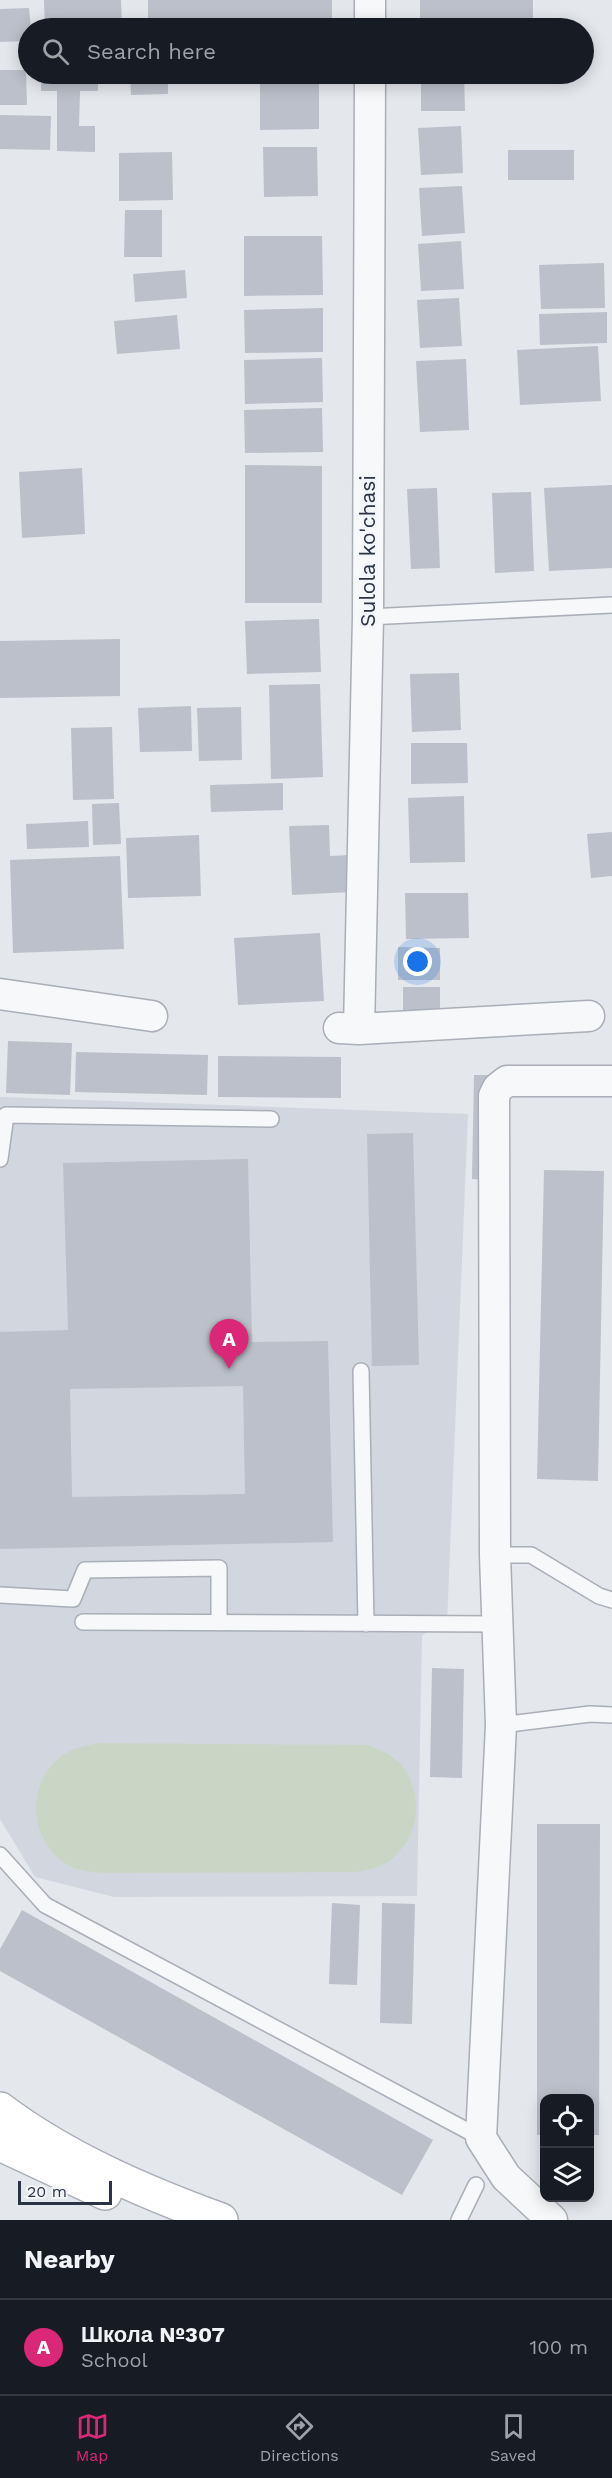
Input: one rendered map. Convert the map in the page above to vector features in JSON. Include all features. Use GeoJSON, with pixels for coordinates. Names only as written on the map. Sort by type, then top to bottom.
{"type":"FeatureCollection","features":[{"type":"Feature","properties":{"kind":"street"},"geometry":{"type":"LineString","coordinates":[[370,0],[370,18]]}},
{"type":"Feature","properties":{"kind":"street","name":"Sulola ko'chasi"},"geometry":{"type":"LineString","coordinates":[[370,84],[368,618],[349,1028],[589,1016]]}},
{"type":"Feature","properties":{"kind":"street"},"geometry":{"type":"LineString","coordinates":[[0,994],[152,1016]]}},
{"type":"Feature","properties":{"kind":"street"},"geometry":{"type":"LineString","coordinates":[[552,2220],[506,2177],[481,2138],[501,1725],[495,1555],[494,1096],[498,1088],[507,1081],[612,1081]]}},
{"type":"Feature","properties":{"kind":"street"},"geometry":{"type":"LineString","coordinates":[[0,2109],[38,2135],[104,2170],[174,2202],[221,2220]]}},
{"type":"Feature","properties":{"kind":"street"},"geometry":{"type":"LineString","coordinates":[[0,2144],[59,2173],[171,2220]]}},
{"type":"Feature","properties":{"kind":"lane"},"geometry":{"type":"LineString","coordinates":[[368,618],[612,605]]}},
{"type":"Feature","properties":{"kind":"lane"},"geometry":{"type":"LineString","coordinates":[[0,1159],[3,1115],[272,1119]]}},
{"type":"Feature","properties":{"kind":"lane"},"geometry":{"type":"LineString","coordinates":[[361,1371],[366,1624]]}},
{"type":"Feature","properties":{"kind":"lane"},"geometry":{"type":"LineString","coordinates":[[495,1555],[531,1555],[599,1596],[612,1600]]}},
{"type":"Feature","properties":{"kind":"lane"},"geometry":{"type":"LineString","coordinates":[[0,1595],[73,1599],[86,1570],[219,1568],[219,1623]]}},
{"type":"Feature","properties":{"kind":"lane"},"geometry":{"type":"LineString","coordinates":[[83,1622],[498,1624]]}},
{"type":"Feature","properties":{"kind":"lane"},"geometry":{"type":"LineString","coordinates":[[501,1725],[590,1714],[612,1715]]}},
{"type":"Feature","properties":{"kind":"lane"},"geometry":{"type":"LineString","coordinates":[[0,1855],[45,1905],[481,2138]]}},
{"type":"Feature","properties":{"kind":"lane"},"geometry":{"type":"LineString","coordinates":[[459,2220],[476,2185]]}},
{"type":"Feature","properties":{"kind":"shaded area"},"geometry":{"type":"Polygon","coordinates":[[[0,1097],[468,1114],[447,1624],[422,1635],[417,1896],[114,1897],[35,1877],[0,1819],[0,1097]]]}},
{"type":"Feature","properties":{"kind":"green space"},"geometry":{"type":"Polygon","coordinates":[[[98,1743],[368,1745],[382,1751],[403,1767],[414,1790],[416,1814],[414,1826],[403,1848],[394,1857],[376,1868],[356,1872],[89,1872],[69,1866],[53,1852],[44,1840],[36,1812],[37,1797],[48,1770],[59,1758],[72,1750],[98,1743]]]}},
{"type":"Feature","properties":{"kind":"building"},"geometry":{"type":"Polygon","coordinates":[[[44,0],[121,0],[122,18],[45,18],[44,0]]]}},
{"type":"Feature","properties":{"kind":"building"},"geometry":{"type":"Polygon","coordinates":[[[148,0],[332,0],[332,18],[148,18],[148,0]]]}},
{"type":"Feature","properties":{"kind":"building"},"geometry":{"type":"Polygon","coordinates":[[[420,0],[533,0],[533,18],[420,18],[420,0]]]}},
{"type":"Feature","properties":{"kind":"building"},"geometry":{"type":"Polygon","coordinates":[[[29,8],[30,18],[18,18],[18,41],[0,42],[0,9],[29,8]]]}},
{"type":"Feature","properties":{"kind":"building"},"geometry":{"type":"Polygon","coordinates":[[[0,70],[18,70],[18,84],[26,84],[27,105],[0,105],[0,70]]]}},
{"type":"Feature","properties":{"kind":"building"},"geometry":{"type":"Polygon","coordinates":[[[41,84],[98,84],[98,91],[80,91],[79,126],[95,126],[95,152],[57,151],[57,91],[41,91],[41,84]]]}},
{"type":"Feature","properties":{"kind":"building"},"geometry":{"type":"Polygon","coordinates":[[[130,84],[168,84],[168,94],[131,95],[130,84]]]}},
{"type":"Feature","properties":{"kind":"building"},"geometry":{"type":"Polygon","coordinates":[[[260,84],[319,84],[319,129],[260,130],[260,84]]]}},
{"type":"Feature","properties":{"kind":"building"},"geometry":{"type":"Polygon","coordinates":[[[421,84],[464,84],[465,111],[421,111],[421,84]]]}},
{"type":"Feature","properties":{"kind":"building"},"geometry":{"type":"Polygon","coordinates":[[[0,115],[51,116],[50,150],[0,149],[0,115]]]}},
{"type":"Feature","properties":{"kind":"building"},"geometry":{"type":"Polygon","coordinates":[[[461,126],[463,173],[421,175],[418,128],[461,126]]]}},
{"type":"Feature","properties":{"kind":"building"},"geometry":{"type":"Polygon","coordinates":[[[263,147],[317,147],[318,196],[264,197],[263,147]]]}},
{"type":"Feature","properties":{"kind":"building"},"geometry":{"type":"Polygon","coordinates":[[[508,150],[574,150],[574,180],[508,180],[508,150]]]}},
{"type":"Feature","properties":{"kind":"building"},"geometry":{"type":"Polygon","coordinates":[[[172,152],[173,200],[119,201],[119,153],[172,152]]]}},
{"type":"Feature","properties":{"kind":"building"},"geometry":{"type":"Polygon","coordinates":[[[462,186],[465,233],[422,236],[419,188],[462,186]]]}},
{"type":"Feature","properties":{"kind":"building"},"geometry":{"type":"Polygon","coordinates":[[[125,210],[162,210],[162,257],[124,257],[125,210]]]}},
{"type":"Feature","properties":{"kind":"building"},"geometry":{"type":"Polygon","coordinates":[[[244,236],[322,236],[323,295],[244,296],[244,236]]]}},
{"type":"Feature","properties":{"kind":"building"},"geometry":{"type":"Polygon","coordinates":[[[461,241],[464,289],[421,291],[418,244],[461,241]]]}},
{"type":"Feature","properties":{"kind":"building"},"geometry":{"type":"Polygon","coordinates":[[[604,263],[605,308],[541,309],[539,265],[604,263]]]}},
{"type":"Feature","properties":{"kind":"building"},"geometry":{"type":"Polygon","coordinates":[[[185,270],[187,298],[135,302],[133,274],[185,270]]]}},
{"type":"Feature","properties":{"kind":"building"},"geometry":{"type":"Polygon","coordinates":[[[459,298],[462,346],[420,348],[417,300],[459,298]]]}},
{"type":"Feature","properties":{"kind":"building"},"geometry":{"type":"Polygon","coordinates":[[[323,308],[323,352],[245,353],[244,310],[323,308]]]}},
{"type":"Feature","properties":{"kind":"building"},"geometry":{"type":"Polygon","coordinates":[[[607,312],[607,343],[540,345],[539,314],[607,312]]]}},
{"type":"Feature","properties":{"kind":"building"},"geometry":{"type":"Polygon","coordinates":[[[177,315],[180,349],[117,354],[114,321],[177,315]]]}},
{"type":"Feature","properties":{"kind":"building"},"geometry":{"type":"Polygon","coordinates":[[[598,346],[601,401],[520,405],[517,350],[598,346]]]}},
{"type":"Feature","properties":{"kind":"building"},"geometry":{"type":"Polygon","coordinates":[[[322,358],[323,402],[245,404],[244,360],[322,358]]]}},
{"type":"Feature","properties":{"kind":"building"},"geometry":{"type":"Polygon","coordinates":[[[466,359],[469,430],[420,432],[416,361],[466,359]]]}},
{"type":"Feature","properties":{"kind":"building"},"geometry":{"type":"Polygon","coordinates":[[[322,408],[323,452],[245,453],[244,410],[322,408]]]}},
{"type":"Feature","properties":{"kind":"building"},"geometry":{"type":"Polygon","coordinates":[[[245,465],[322,466],[322,603],[245,603],[245,465]]]}},
{"type":"Feature","properties":{"kind":"building"},"geometry":{"type":"Polygon","coordinates":[[[82,468],[85,534],[22,538],[19,472],[82,468]]]}},
{"type":"Feature","properties":{"kind":"building"},"geometry":{"type":"Polygon","coordinates":[[[612,485],[612,568],[549,571],[544,488],[612,485]]]}},
{"type":"Feature","properties":{"kind":"building"},"geometry":{"type":"Polygon","coordinates":[[[437,488],[440,568],[411,569],[407,489],[437,488]]]}},
{"type":"Feature","properties":{"kind":"building"},"geometry":{"type":"Polygon","coordinates":[[[531,492],[534,571],[495,573],[492,493],[531,492]]]}},
{"type":"Feature","properties":{"kind":"building"},"geometry":{"type":"Polygon","coordinates":[[[319,619],[321,672],[247,674],[245,621],[319,619]]]}},
{"type":"Feature","properties":{"kind":"building"},"geometry":{"type":"Polygon","coordinates":[[[120,639],[120,696],[0,698],[0,641],[120,639]]]}},
{"type":"Feature","properties":{"kind":"building"},"geometry":{"type":"Polygon","coordinates":[[[459,673],[461,730],[412,732],[410,674],[459,673]]]}},
{"type":"Feature","properties":{"kind":"building"},"geometry":{"type":"Polygon","coordinates":[[[320,684],[323,777],[271,779],[269,685],[320,684]]]}},
{"type":"Feature","properties":{"kind":"building"},"geometry":{"type":"Polygon","coordinates":[[[191,706],[192,751],[140,752],[138,708],[191,706]]]}},
{"type":"Feature","properties":{"kind":"building"},"geometry":{"type":"Polygon","coordinates":[[[241,707],[242,760],[199,761],[197,708],[241,707]]]}},
{"type":"Feature","properties":{"kind":"building"},"geometry":{"type":"Polygon","coordinates":[[[112,727],[114,799],[73,800],[71,728],[112,727]]]}},
{"type":"Feature","properties":{"kind":"building"},"geometry":{"type":"Polygon","coordinates":[[[411,743],[467,743],[468,783],[411,784],[411,743]]]}},
{"type":"Feature","properties":{"kind":"building"},"geometry":{"type":"Polygon","coordinates":[[[283,783],[283,810],[211,812],[210,785],[283,783]]]}},
{"type":"Feature","properties":{"kind":"building"},"geometry":{"type":"Polygon","coordinates":[[[464,796],[465,862],[410,863],[408,798],[464,796]]]}},
{"type":"Feature","properties":{"kind":"building"},"geometry":{"type":"Polygon","coordinates":[[[119,803],[121,844],[93,845],[92,804],[119,803]]]}},
{"type":"Feature","properties":{"kind":"building"},"geometry":{"type":"Polygon","coordinates":[[[88,821],[89,847],[27,849],[26,824],[88,821]]]}},
{"type":"Feature","properties":{"kind":"building"},"geometry":{"type":"Polygon","coordinates":[[[329,825],[330,856],[350,855],[351,892],[292,895],[289,826],[329,825]]]}},
{"type":"Feature","properties":{"kind":"building"},"geometry":{"type":"Polygon","coordinates":[[[612,832],[612,876],[591,878],[587,834],[612,832]]]}},
{"type":"Feature","properties":{"kind":"building"},"geometry":{"type":"Polygon","coordinates":[[[199,835],[201,896],[128,898],[126,838],[199,835]]]}},
{"type":"Feature","properties":{"kind":"building"},"geometry":{"type":"Polygon","coordinates":[[[120,856],[124,949],[13,953],[10,860],[120,856]]]}},
{"type":"Feature","properties":{"kind":"building"},"geometry":{"type":"Polygon","coordinates":[[[405,893],[468,893],[469,938],[406,939],[405,893]]]}},
{"type":"Feature","properties":{"kind":"building"},"geometry":{"type":"Polygon","coordinates":[[[320,933],[324,1001],[238,1005],[234,938],[320,933]]]}},
{"type":"Feature","properties":{"kind":"building"},"geometry":{"type":"Polygon","coordinates":[[[398,947],[440,948],[440,980],[398,980],[398,947]]]}},
{"type":"Feature","properties":{"kind":"building"},"geometry":{"type":"Polygon","coordinates":[[[403,987],[440,987],[440,1015],[403,1014],[403,987]]]}},
{"type":"Feature","properties":{"kind":"building"},"geometry":{"type":"Polygon","coordinates":[[[8,1041],[72,1043],[70,1095],[6,1093],[8,1041]]]}},
{"type":"Feature","properties":{"kind":"building"},"geometry":{"type":"Polygon","coordinates":[[[76,1052],[208,1055],[207,1095],[75,1092],[76,1052]]]}},
{"type":"Feature","properties":{"kind":"building"},"geometry":{"type":"Polygon","coordinates":[[[218,1056],[341,1057],[341,1098],[218,1097],[218,1056]]]}},
{"type":"Feature","properties":{"kind":"building"},"geometry":{"type":"Polygon","coordinates":[[[474,1075],[492,1075],[490,1180],[472,1179],[474,1075]]]}},
{"type":"Feature","properties":{"kind":"building"},"geometry":{"type":"Polygon","coordinates":[[[413,1133],[419,1365],[372,1366],[367,1134],[413,1133]]]}},
{"type":"Feature","properties":{"kind":"building"},"geometry":{"type":"Polygon","coordinates":[[[248,1159],[252,1342],[328,1341],[333,1542],[0,1549],[0,1332],[68,1330],[63,1163],[248,1159]],[[243,1386],[70,1389],[72,1497],[245,1494],[243,1386]]]}},
{"type":"Feature","properties":{"kind":"building"},"geometry":{"type":"Polygon","coordinates":[[[544,1170],[604,1171],[598,1481],[537,1479],[544,1170]]]}},
{"type":"Feature","properties":{"kind":"building"},"geometry":{"type":"Polygon","coordinates":[[[432,1668],[464,1669],[462,1778],[430,1777],[432,1668]]]}},
{"type":"Feature","properties":{"kind":"building"},"geometry":{"type":"Polygon","coordinates":[[[537,1824],[600,1824],[599,2135],[594,2135],[594,2094],[540,2094],[540,2135],[537,2135],[537,1824]]]}},
{"type":"Feature","properties":{"kind":"building"},"geometry":{"type":"Polygon","coordinates":[[[332,1903],[360,1905],[357,1985],[329,1984],[332,1903]]]}},
{"type":"Feature","properties":{"kind":"building"},"geometry":{"type":"Polygon","coordinates":[[[382,1903],[415,1904],[412,2024],[380,2023],[382,1903]]]}},
{"type":"Feature","properties":{"kind":"building"},"geometry":{"type":"Polygon","coordinates":[[[22,1910],[433,2140],[402,2195],[0,1971],[0,1949],[22,1910]]]}},
{"type":"Feature","properties":{"kind":"place","name":"Школа №307"},"geometry":{"type":"Point","coordinates":[229,1369]}}]}
